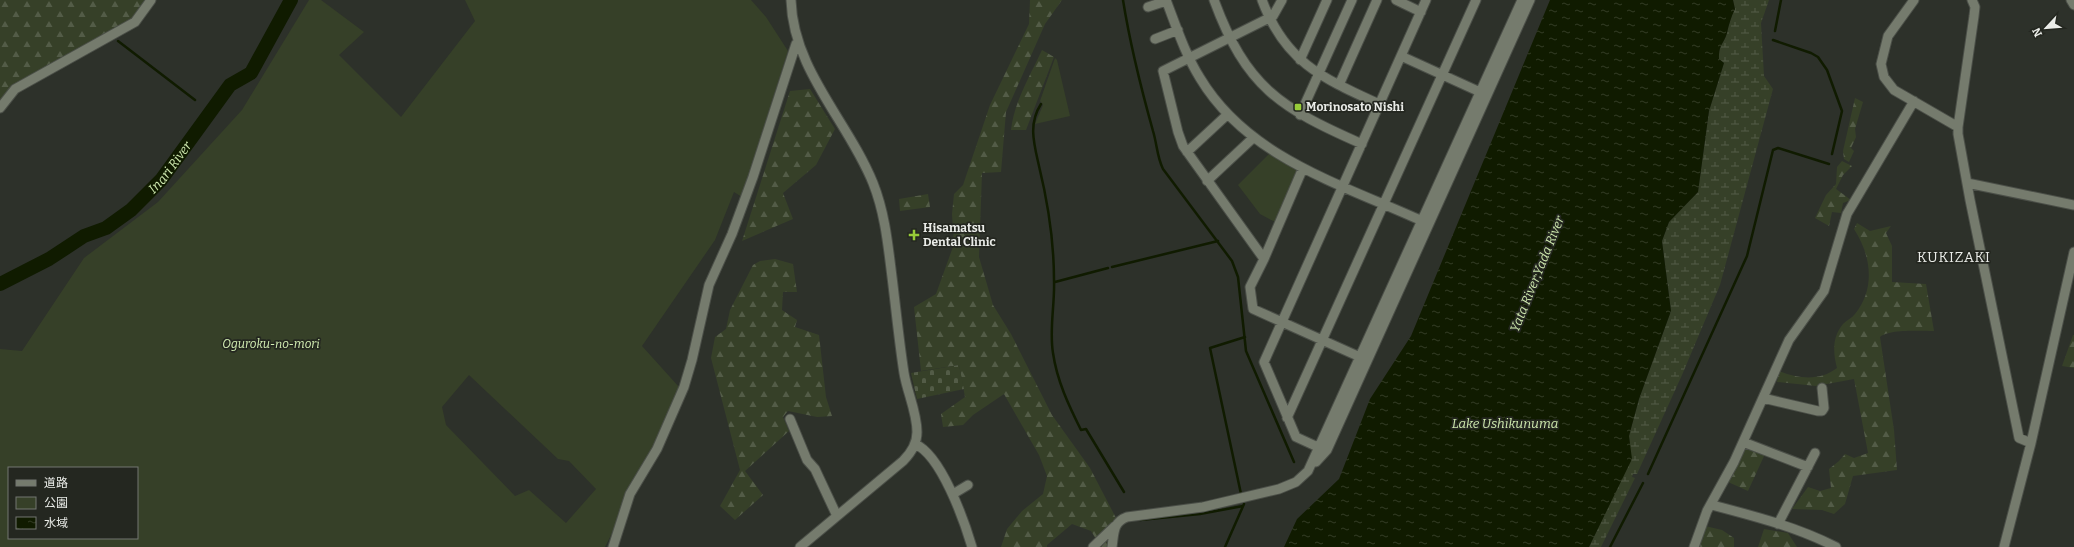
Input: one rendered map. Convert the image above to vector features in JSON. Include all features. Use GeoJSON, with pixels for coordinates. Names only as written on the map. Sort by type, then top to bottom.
{"type":"FeatureCollection","features":[{"type":"Feature","properties":{"kind":"street"},"geometry":{"type":"LineString","coordinates":[[0,108],[15,89],[135,22],[151,0]]}},
{"type":"Feature","properties":{"kind":"street"},"geometry":{"type":"LineString","coordinates":[[791,0],[796,33],[808,67],[858,154],[879,201],[888,246],[905,375],[917,427],[915,444],[903,461],[800,547]]}},
{"type":"Feature","properties":{"kind":"street"},"geometry":{"type":"LineString","coordinates":[[1148,7],[1166,0],[1189,58],[1200,78],[1228,114],[1253,138],[1283,158],[1303,168],[1422,221]]}},
{"type":"Feature","properties":{"kind":"street"},"geometry":{"type":"LineString","coordinates":[[1214,0],[1229,38],[1256,78],[1280,101],[1300,115],[1362,144]]}},
{"type":"Feature","properties":{"kind":"street"},"geometry":{"type":"LineString","coordinates":[[1262,0],[1268,18],[1278,35],[1300,60],[1318,74],[1380,104]]}},
{"type":"Feature","properties":{"kind":"street"},"geometry":{"type":"LineString","coordinates":[[1264,259],[1187,152],[1178,132],[1163,71],[1268,18],[1276,13],[1282,0]]}},
{"type":"Feature","properties":{"kind":"street"},"geometry":{"type":"LineString","coordinates":[[1300,60],[1327,0]]}},
{"type":"Feature","properties":{"kind":"street"},"geometry":{"type":"LineString","coordinates":[[1300,115],[1352,0]]}},
{"type":"Feature","properties":{"kind":"street"},"geometry":{"type":"LineString","coordinates":[[1339,85],[1377,0]]}},
{"type":"Feature","properties":{"kind":"street"},"geometry":{"type":"LineString","coordinates":[[1396,0],[1421,12]]}},
{"type":"Feature","properties":{"kind":"street"},"geometry":{"type":"LineString","coordinates":[[1320,448],[1296,438],[1264,362],[1426,0]]}},
{"type":"Feature","properties":{"kind":"street"},"geometry":{"type":"LineString","coordinates":[[1287,418],[1476,0]]}},
{"type":"Feature","properties":{"kind":"street"},"geometry":{"type":"LineString","coordinates":[[1093,547],[1115,526],[1120,519],[1203,507],[1284,488],[1300,480],[1312,465],[1522,0]]}},
{"type":"Feature","properties":{"kind":"street"},"geometry":{"type":"LineString","coordinates":[[1312,465],[1328,450],[1530,0]]}},
{"type":"Feature","properties":{"kind":"street"},"geometry":{"type":"LineString","coordinates":[[1914,0],[1888,36],[1881,64],[1884,77],[1894,90],[1958,127]]}},
{"type":"Feature","properties":{"kind":"street"},"geometry":{"type":"LineString","coordinates":[[1972,0],[1975,7],[1958,127],[1966,183],[2016,428],[2019,438],[2031,443]]}},
{"type":"Feature","properties":{"kind":"street"},"geometry":{"type":"LineString","coordinates":[[2071,0],[2074,5]]}},
{"type":"Feature","properties":{"kind":"street"},"geometry":{"type":"LineString","coordinates":[[1155,39],[1178,30]]}},
{"type":"Feature","properties":{"kind":"street"},"geometry":{"type":"LineString","coordinates":[[613,547],[630,494],[657,449],[684,387],[692,360],[709,285],[732,234],[753,177],[796,44]]}},
{"type":"Feature","properties":{"kind":"street"},"geometry":{"type":"LineString","coordinates":[[1401,56],[1480,92]]}},
{"type":"Feature","properties":{"kind":"street"},"geometry":{"type":"LineString","coordinates":[[1694,547],[1707,511],[1712,505],[1743,442],[1789,340],[1824,291],[1847,214],[1883,150],[1914,101]]}},
{"type":"Feature","properties":{"kind":"street"},"geometry":{"type":"LineString","coordinates":[[1187,152],[1228,114]]}},
{"type":"Feature","properties":{"kind":"street"},"geometry":{"type":"LineString","coordinates":[[1207,181],[1253,138]]}},
{"type":"Feature","properties":{"kind":"street"},"geometry":{"type":"LineString","coordinates":[[1303,168],[1264,259],[1250,287],[1253,309],[1360,357]]}},
{"type":"Feature","properties":{"kind":"street"},"geometry":{"type":"LineString","coordinates":[[1966,183],[2074,205]]}},
{"type":"Feature","properties":{"kind":"street"},"geometry":{"type":"LineString","coordinates":[[2004,547],[2031,443],[2074,252]]}},
{"type":"Feature","properties":{"kind":"street"},"geometry":{"type":"LineString","coordinates":[[1763,398],[1822,411],[1824,408],[1822,388]]}},
{"type":"Feature","properties":{"kind":"street"},"geometry":{"type":"LineString","coordinates":[[790,419],[807,460],[815,469],[837,516]]}},
{"type":"Feature","properties":{"kind":"street"},"geometry":{"type":"LineString","coordinates":[[1743,442],[1808,467]]}},
{"type":"Feature","properties":{"kind":"street"},"geometry":{"type":"LineString","coordinates":[[915,444],[925,449],[953,494],[972,547]]}},
{"type":"Feature","properties":{"kind":"street"},"geometry":{"type":"LineString","coordinates":[[1778,524],[1815,453]]}},
{"type":"Feature","properties":{"kind":"street"},"geometry":{"type":"LineString","coordinates":[[953,494],[968,484]]}},
{"type":"Feature","properties":{"kind":"street"},"geometry":{"type":"LineString","coordinates":[[1712,505],[1778,524],[1836,547]]}},
{"type":"Feature","properties":{"kind":"street"},"geometry":{"type":"LineString","coordinates":[[1112,547],[1115,526]]}},
{"type":"Feature","properties":{"kind":"green space"},"geometry":{"type":"Polygon","coordinates":[[[0,0],[148,0],[134,19],[0,104],[0,0]]]}},
{"type":"Feature","properties":{"kind":"green space","name":"Oguroku-no-mori"},"geometry":{"type":"Polygon","coordinates":[[[309,0],[321,0],[364,32],[339,55],[401,117],[475,21],[465,0],[751,0],[766,17],[788,51],[742,197],[734,192],[715,240],[642,346],[679,387],[649,459],[605,547],[0,547],[0,349],[22,351],[84,258],[158,202],[242,110],[309,0]],[[469,375],[442,407],[446,425],[515,496],[529,490],[566,523],[596,489],[569,461],[558,459],[469,375]]]}},
{"type":"Feature","properties":{"kind":"green space"},"geometry":{"type":"Polygon","coordinates":[[[1030,0],[1062,0],[1045,24],[1006,112],[1001,172],[982,173],[979,257],[993,305],[1011,334],[1052,415],[1090,468],[1116,518],[1112,524],[1109,547],[1101,547],[1091,531],[1072,524],[1047,545],[1047,547],[1001,547],[1007,529],[1022,511],[1043,494],[1047,476],[1039,455],[1004,394],[973,415],[963,425],[943,427],[941,414],[965,397],[959,365],[921,371],[914,307],[936,294],[954,244],[952,214],[954,194],[963,185],[990,105],[1029,24],[1030,0]]]}},
{"type":"Feature","properties":{"kind":"green space"},"geometry":{"type":"Polygon","coordinates":[[[1733,0],[1769,0],[1761,23],[1764,76],[1773,89],[1720,285],[1682,375],[1637,474],[1633,474],[1632,477],[1635,478],[1601,547],[1589,547],[1631,459],[1629,436],[1639,399],[1671,311],[1662,241],[1669,222],[1698,192],[1709,111],[1724,63],[1719,59],[1720,50],[1735,9],[1733,0]]]}},
{"type":"Feature","properties":{"kind":"green space"},"geometry":{"type":"Polygon","coordinates":[[[1042,50],[1054,57],[1026,130],[1011,130],[1015,109],[1042,50]]]}},
{"type":"Feature","properties":{"kind":"green space"},"geometry":{"type":"Polygon","coordinates":[[[1055,58],[1057,60],[1070,116],[1035,124],[1043,105],[1040,101],[1055,58]]]}},
{"type":"Feature","properties":{"kind":"green space"},"geometry":{"type":"Polygon","coordinates":[[[810,89],[835,129],[816,165],[783,193],[793,219],[742,241],[790,91],[810,89]]]}},
{"type":"Feature","properties":{"kind":"green space"},"geometry":{"type":"Polygon","coordinates":[[[1855,98],[1863,102],[1855,129],[1856,137],[1851,148],[1854,151],[1849,162],[1844,159],[1843,151],[1855,98]]]}},
{"type":"Feature","properties":{"kind":"green space"},"geometry":{"type":"Polygon","coordinates":[[[1269,154],[1297,169],[1298,172],[1275,222],[1260,214],[1238,185],[1269,154]]]}},
{"type":"Feature","properties":{"kind":"green space"},"geometry":{"type":"Polygon","coordinates":[[[1842,161],[1852,166],[1843,175],[1836,189],[1851,200],[1843,203],[1841,213],[1832,212],[1829,226],[1815,218],[1826,195],[1836,184],[1837,167],[1842,161]]]}},
{"type":"Feature","properties":{"kind":"green space"},"geometry":{"type":"Polygon","coordinates":[[[928,194],[930,207],[900,211],[899,199],[928,194]]]}},
{"type":"Feature","properties":{"kind":"green space"},"geometry":{"type":"Polygon","coordinates":[[[1857,223],[1870,231],[1891,226],[1886,233],[1892,246],[1892,282],[1926,284],[1934,331],[1897,332],[1884,334],[1880,337],[1894,430],[1897,470],[1853,476],[1845,504],[1834,514],[1822,510],[1792,509],[1808,487],[1820,491],[1831,488],[1829,469],[1845,454],[1854,458],[1868,453],[1854,379],[1816,386],[1777,382],[1779,371],[1794,376],[1816,377],[1824,375],[1837,368],[1834,345],[1837,334],[1843,324],[1854,315],[1862,304],[1868,283],[1869,272],[1867,260],[1860,239],[1854,229],[1857,223]]]}},
{"type":"Feature","properties":{"kind":"green space"},"geometry":{"type":"Polygon","coordinates":[[[775,259],[793,264],[797,292],[783,292],[782,310],[797,320],[795,327],[819,335],[826,397],[832,416],[817,417],[788,411],[783,417],[789,431],[745,471],[763,495],[735,520],[720,506],[740,470],[711,358],[715,337],[726,329],[730,310],[753,265],[760,261],[775,259]]]}},
{"type":"Feature","properties":{"kind":"green space"},"geometry":{"type":"Polygon","coordinates":[[[2074,335],[2074,368],[2062,366],[2074,335]]]}},
{"type":"Feature","properties":{"kind":"green space"},"geometry":{"type":"Polygon","coordinates":[[[959,365],[964,389],[917,399],[911,373],[959,365]]]}},
{"type":"Feature","properties":{"kind":"green space"},"geometry":{"type":"Polygon","coordinates":[[[1744,445],[1765,454],[1748,491],[1728,482],[1744,445]]]}},
{"type":"Feature","properties":{"kind":"green space"},"geometry":{"type":"Polygon","coordinates":[[[1705,526],[1722,530],[1734,538],[1734,547],[1697,547],[1705,526]]]}},
{"type":"Feature","properties":{"kind":"green space"},"geometry":{"type":"Polygon","coordinates":[[[1764,529],[1788,533],[1797,547],[1758,547],[1764,529]]]}},
{"type":"Feature","properties":{"kind":"water","name":"Lake Ushikunuma"},"geometry":{"type":"Polygon","coordinates":[[[1550,0],[1733,0],[1735,9],[1720,50],[1719,59],[1724,63],[1709,111],[1698,192],[1669,222],[1662,241],[1671,311],[1639,399],[1629,436],[1632,459],[1589,547],[1284,547],[1297,519],[1339,479],[1370,399],[1411,336],[1550,0]]]}},
{"type":"Feature","properties":{"kind":"waterway","name":"Inari River"},"geometry":{"type":"LineString","coordinates":[[0,284],[49,259],[84,236],[106,228],[131,210],[161,180],[230,85],[251,73],[291,0]]}},
{"type":"Feature","properties":{"kind":"waterway"},"geometry":{"type":"LineString","coordinates":[[1123,0],[1136,66],[1161,164],[1163,169],[1232,261],[1238,277],[1246,351],[1294,462]]}},
{"type":"Feature","properties":{"kind":"waterway"},"geometry":{"type":"LineString","coordinates":[[1775,31],[1781,0]]}},
{"type":"Feature","properties":{"kind":"waterway"},"geometry":{"type":"LineString","coordinates":[[1773,40],[1811,53],[1818,57],[1827,70],[1842,111],[1832,154]]}},
{"type":"Feature","properties":{"kind":"waterway"},"geometry":{"type":"LineString","coordinates":[[118,41],[195,100]]}},
{"type":"Feature","properties":{"kind":"waterway"},"geometry":{"type":"LineString","coordinates":[[1041,104],[1034,119],[1033,134],[1035,150],[1048,208],[1052,237],[1054,265],[1052,344],[1057,373],[1064,393],[1081,430],[1086,429],[1124,492]]}},
{"type":"Feature","properties":{"kind":"waterway"},"geometry":{"type":"LineString","coordinates":[[1648,474],[1747,256],[1773,150],[1778,148],[1829,164]]}},
{"type":"Feature","properties":{"kind":"waterway"},"geometry":{"type":"LineString","coordinates":[[1112,267],[1218,241]]}},
{"type":"Feature","properties":{"kind":"waterway"},"geometry":{"type":"LineString","coordinates":[[1055,282],[1108,268]]}},
{"type":"Feature","properties":{"kind":"waterway"},"geometry":{"type":"LineString","coordinates":[[1241,494],[1210,348],[1245,337]]}},
{"type":"Feature","properties":{"kind":"waterway"},"geometry":{"type":"LineString","coordinates":[[1610,547],[1643,483]]}},
{"type":"Feature","properties":{"kind":"waterway"},"geometry":{"type":"LineString","coordinates":[[1225,547],[1244,504]]}},
{"type":"Feature","properties":{"kind":"waterway"},"geometry":{"type":"LineString","coordinates":[[1140,520],[1200,514],[1243,506]]}},
{"type":"Feature","properties":{"kind":"place","name":"Morinosato Nishi"},"geometry":{"type":"Point","coordinates":[1298,107]}},
{"type":"Feature","properties":{"kind":"place","name":"Hisamatsu Dental Clinic"},"geometry":{"type":"Point","coordinates":[914,235]}},
{"type":"Feature","properties":{"kind":"district","name":"KUKIZAKI"},"geometry":{"type":"Point","coordinates":[1954,257]}},
{"type":"Feature","properties":{"kind":"water label","name":"Yata River;Yada River"},"geometry":{"type":"Point","coordinates":[1537,274]}}]}
